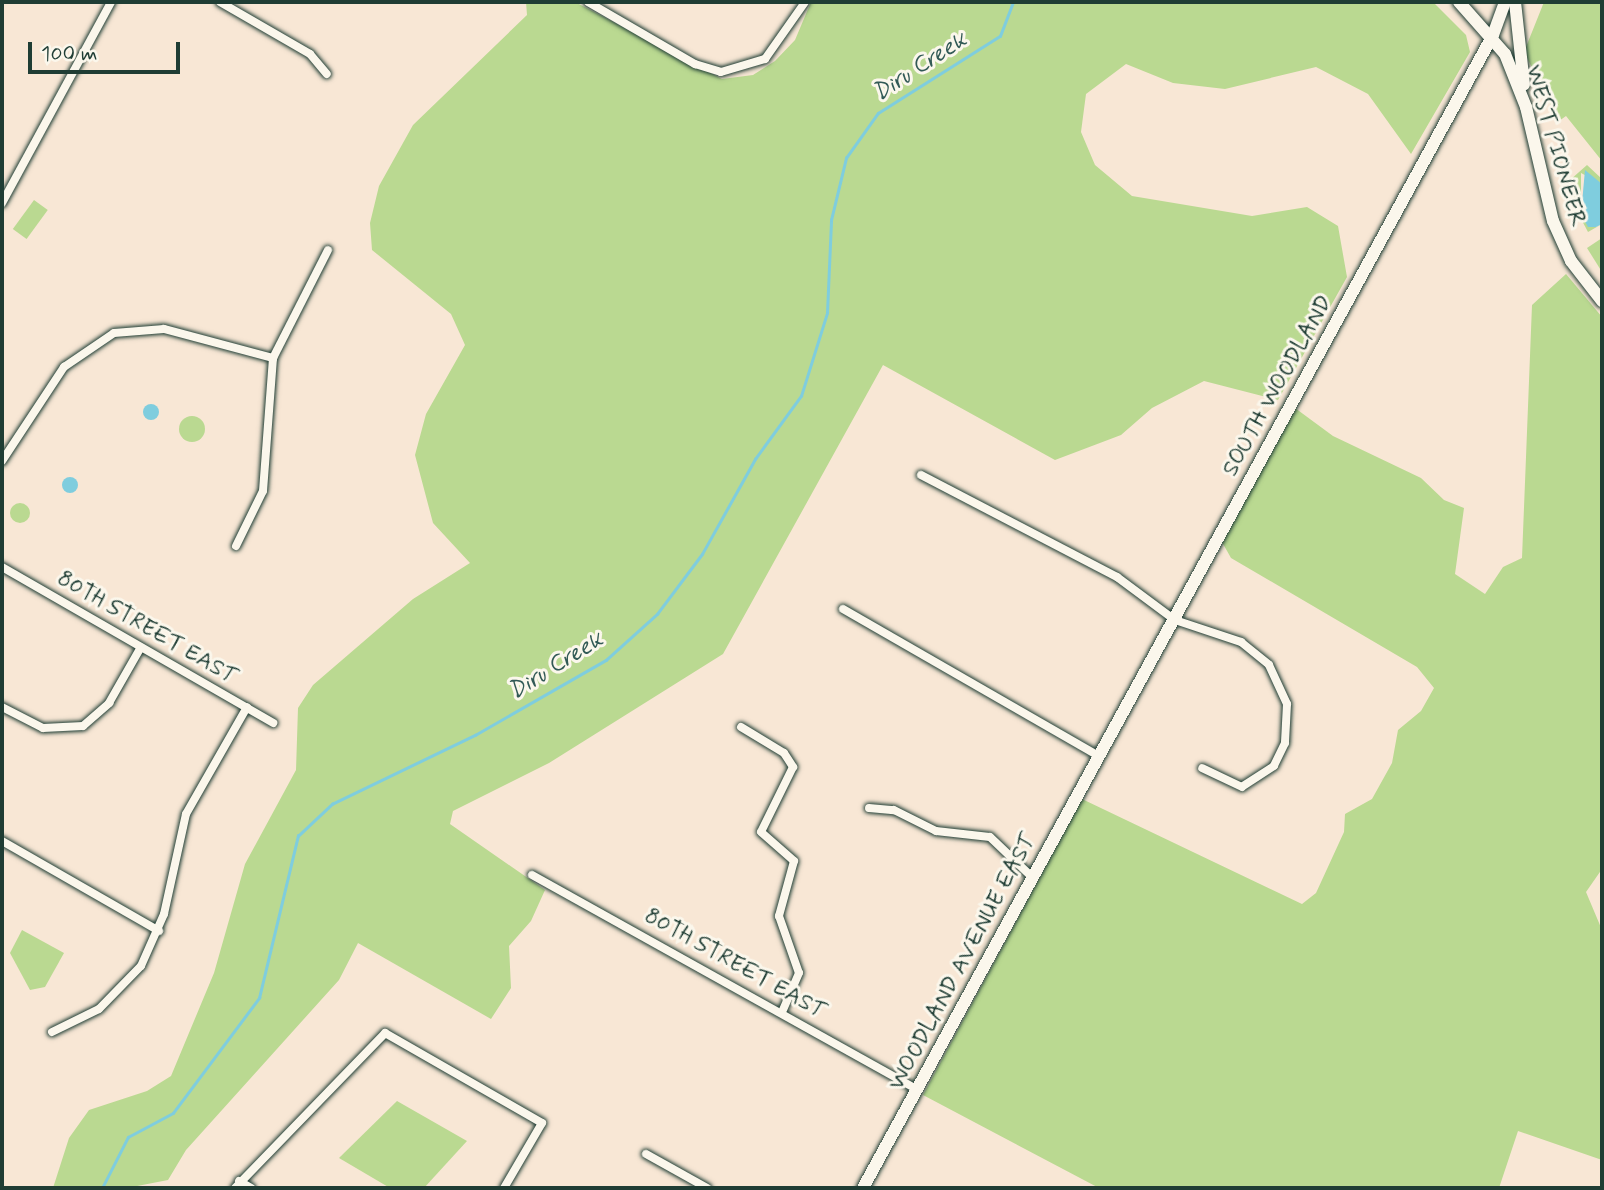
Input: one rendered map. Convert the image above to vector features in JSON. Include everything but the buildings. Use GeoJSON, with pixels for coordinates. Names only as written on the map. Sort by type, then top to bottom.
{"type":"FeatureCollection","features":[{"type":"Feature","properties":{"kind":"street"},"geometry":{"type":"LineString","coordinates":[[2,203],[111,2]]}},
{"type":"Feature","properties":{"kind":"street"},"geometry":{"type":"LineString","coordinates":[[220,2],[310,54],[327,74]]}},
{"type":"Feature","properties":{"kind":"street"},"geometry":{"type":"LineString","coordinates":[[588,2],[704,68],[734,71],[758,63],[784,39],[804,2]]}},
{"type":"Feature","properties":{"kind":"street"},"geometry":{"type":"LineString","coordinates":[[1459,2],[1493,35]]}},
{"type":"Feature","properties":{"kind":"street","name":"SOUTH WOODLAND"},"geometry":{"type":"LineString","coordinates":[[1099,756],[1493,35],[1505,2]]}},
{"type":"Feature","properties":{"kind":"street"},"geometry":{"type":"LineString","coordinates":[[1515,2],[1526,107]]}},
{"type":"Feature","properties":{"kind":"street","name":"WEST PIONEER"},"geometry":{"type":"LineString","coordinates":[[1493,35],[1526,107],[1553,221],[1571,261],[1602,301]]}},
{"type":"Feature","properties":{"kind":"street"},"geometry":{"type":"LineString","coordinates":[[236,546],[262,491],[273,358],[328,250]]}},
{"type":"Feature","properties":{"kind":"street"},"geometry":{"type":"LineString","coordinates":[[2,461],[64,367],[126,329],[180,332],[273,358]]}},
{"type":"Feature","properties":{"kind":"street"},"geometry":{"type":"LineString","coordinates":[[920,475],[1117,577],[1175,620],[1251,648],[1279,679],[1287,704],[1285,743],[1258,781],[1232,785],[1202,768]]}},
{"type":"Feature","properties":{"kind":"street","name":"80TH STREET EAST"},"geometry":{"type":"LineString","coordinates":[[2,567],[273,723]]}},
{"type":"Feature","properties":{"kind":"street"},"geometry":{"type":"LineString","coordinates":[[843,609],[1099,756]]}},
{"type":"Feature","properties":{"kind":"street"},"geometry":{"type":"LineString","coordinates":[[2,707],[43,728],[68,730],[100,715],[141,647]]}},
{"type":"Feature","properties":{"kind":"street"},"geometry":{"type":"LineString","coordinates":[[52,1032],[116,996],[159,931],[181,825],[247,707]]}},
{"type":"Feature","properties":{"kind":"street"},"geometry":{"type":"LineString","coordinates":[[741,727],[785,753],[793,767],[761,832],[794,861],[779,916],[799,976],[783,1010]]}},
{"type":"Feature","properties":{"kind":"street","name":"WOODLAND AVENUE EAST"},"geometry":{"type":"LineString","coordinates":[[863,1188],[1099,756]]}},
{"type":"Feature","properties":{"kind":"street"},"geometry":{"type":"LineString","coordinates":[[869,808],[894,810],[936,831],[990,837],[1032,877]]}},
{"type":"Feature","properties":{"kind":"street"},"geometry":{"type":"LineString","coordinates":[[2,842],[159,931]]}},
{"type":"Feature","properties":{"kind":"street","name":"80TH STREET EAST"},"geometry":{"type":"LineString","coordinates":[[532,875],[783,1010],[918,1090]]}},
{"type":"Feature","properties":{"kind":"street"},"geometry":{"type":"LineString","coordinates":[[237,1185],[385,1033],[542,1123],[504,1188]]}},
{"type":"Feature","properties":{"kind":"street"},"geometry":{"type":"LineString","coordinates":[[646,1154],[707,1188]]}},
{"type":"Feature","properties":{"kind":"street"},"geometry":{"type":"LineString","coordinates":[[237,1185],[251,1188]]}},
{"type":"Feature","properties":{"kind":"green space"},"geometry":{"type":"Polygon","coordinates":[[[526,2],[575,2],[722,79],[753,75],[775,61],[795,40],[811,2],[1433,2],[1466,35],[1470,52],[1411,154],[1368,94],[1316,67],[1225,89],[1173,83],[1126,64],[1086,94],[1081,132],[1095,165],[1132,196],[1252,216],[1307,207],[1338,226],[1347,277],[1278,400],[1204,381],[1152,408],[1121,435],[1055,460],[883,365],[723,654],[549,763],[453,811],[450,824],[545,890],[531,921],[509,946],[511,988],[491,1019],[358,943],[339,980],[186,1150],[168,1180],[127,1188],[53,1188],[69,1138],[89,1110],[147,1091],[171,1076],[214,973],[245,864],[296,770],[298,708],[313,685],[413,599],[470,563],[433,523],[415,455],[426,414],[465,345],[451,314],[372,250],[370,223],[379,186],[413,125],[527,15],[526,2]]]}},
{"type":"Feature","properties":{"kind":"green space"},"geometry":{"type":"Polygon","coordinates":[[[1544,2],[1602,2],[1602,161],[1566,116],[1559,121],[1524,52],[1544,2]]]}},
{"type":"Feature","properties":{"kind":"green space"},"geometry":{"type":"Polygon","coordinates":[[[1587,165],[1602,179],[1602,184],[1581,173],[1581,214],[1596,227],[1602,224],[1588,232],[1579,215],[1570,180],[1587,165]]]}},
{"type":"Feature","properties":{"kind":"green space"},"geometry":{"type":"Polygon","coordinates":[[[34,200],[48,210],[27,239],[13,229],[34,200]]]}},
{"type":"Feature","properties":{"kind":"green space"},"geometry":{"type":"Polygon","coordinates":[[[1602,238],[1602,272],[1587,248],[1602,238]]]}},
{"type":"Feature","properties":{"kind":"green space"},"geometry":{"type":"Polygon","coordinates":[[[1566,274],[1602,317],[1602,869],[1586,892],[1602,930],[1602,1160],[1518,1131],[1499,1188],[1099,1188],[923,1095],[1082,799],[1302,904],[1316,893],[1344,832],[1345,814],[1372,799],[1392,763],[1398,730],[1421,711],[1434,688],[1417,667],[1231,558],[1222,542],[1295,408],[1333,436],[1421,478],[1444,500],[1464,508],[1455,574],[1485,594],[1503,567],[1522,558],[1532,305],[1566,274]]]}},
{"type":"Feature","properties":{"kind":"green space"},"geometry":{"type":"Polygon","coordinates":[[[192,416],[201,420],[205,429],[201,438],[192,442],[183,438],[179,429],[183,420],[192,416]]]}},
{"type":"Feature","properties":{"kind":"green space"},"geometry":{"type":"Polygon","coordinates":[[[20,503],[27,506],[30,513],[27,520],[20,523],[13,520],[10,513],[13,506],[20,503]]]}},
{"type":"Feature","properties":{"kind":"green space"},"geometry":{"type":"Polygon","coordinates":[[[22,930],[64,953],[45,987],[30,990],[10,953],[22,930]]]}},
{"type":"Feature","properties":{"kind":"green space"},"geometry":{"type":"Polygon","coordinates":[[[397,1101],[467,1141],[424,1188],[390,1188],[339,1158],[397,1101]]]}},
{"type":"Feature","properties":{"kind":"water"},"geometry":{"type":"Polygon","coordinates":[[[1585,170],[1602,184],[1602,224],[1596,227],[1588,227],[1581,214],[1585,170]]]}},
{"type":"Feature","properties":{"kind":"water"},"geometry":{"type":"Polygon","coordinates":[[[148,404],[154,404],[159,412],[157,418],[148,420],[143,415],[143,409],[148,404]]]}},
{"type":"Feature","properties":{"kind":"water"},"geometry":{"type":"Polygon","coordinates":[[[67,477],[73,477],[78,485],[76,491],[67,493],[62,488],[62,482],[67,477]]]}},
{"type":"Feature","properties":{"kind":"waterway","name":"Diru Creek"},"geometry":{"type":"LineString","coordinates":[[102,1188],[128,1137],[173,1113],[259,998],[298,836],[332,804],[475,735],[606,660],[657,614],[702,554],[755,459],[801,396],[827,313],[831,220],[846,158],[878,113],[1000,36],[1013,2]]}}]}
